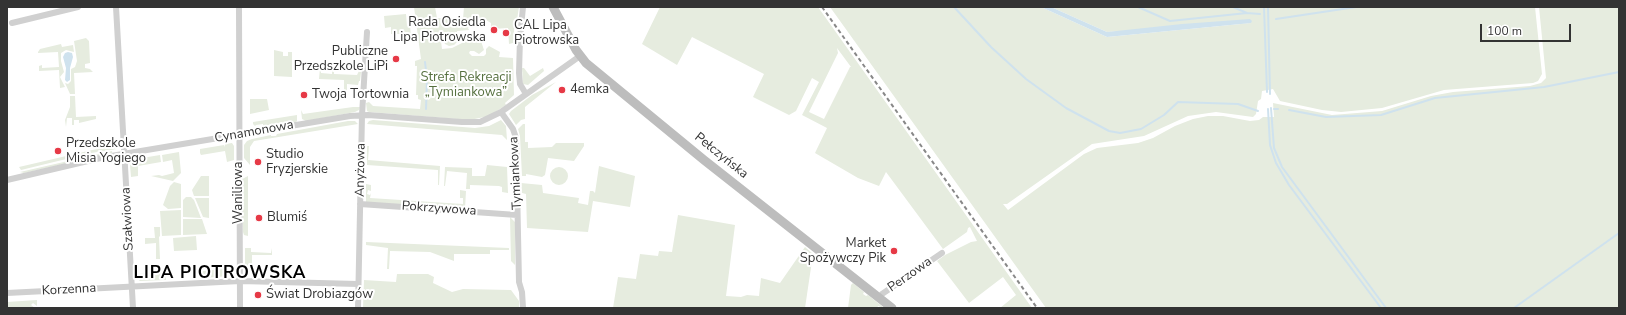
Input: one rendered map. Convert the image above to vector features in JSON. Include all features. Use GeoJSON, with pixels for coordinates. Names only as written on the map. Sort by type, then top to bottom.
{"type":"FeatureCollection","features":[{"type":"Feature","properties":{"kind":"main road","name":"Pełczyńska"},"geometry":{"type":"LineString","coordinates":[[554,7],[580,56],[586,63],[614,87],[892,308]]}},
{"type":"Feature","properties":{"kind":"street"},"geometry":{"type":"LineString","coordinates":[[12,23],[78,7]]}},
{"type":"Feature","properties":{"kind":"street","name":"Szałwiowa"},"geometry":{"type":"LineString","coordinates":[[116,7],[133,308]]}},
{"type":"Feature","properties":{"kind":"street","name":"Waniliowa"},"geometry":{"type":"LineString","coordinates":[[239,7],[240,308]]}},
{"type":"Feature","properties":{"kind":"street"},"geometry":{"type":"LineString","coordinates":[[523,7],[519,73],[520,84],[526,94]]}},
{"type":"Feature","properties":{"kind":"street","name":"Anyżowa"},"geometry":{"type":"LineString","coordinates":[[358,308],[362,115],[367,32]]}},
{"type":"Feature","properties":{"kind":"street"},"geometry":{"type":"LineString","coordinates":[[501,112],[580,56]]}},
{"type":"Feature","properties":{"kind":"street","name":"Cynamonowa"},"geometry":{"type":"LineString","coordinates":[[7,180],[76,163],[124,154],[362,115],[472,123],[485,121],[501,112]]}},
{"type":"Feature","properties":{"kind":"street","name":"Tymiankowa"},"geometry":{"type":"LineString","coordinates":[[501,112],[515,134],[519,282],[522,292],[523,308]]}},
{"type":"Feature","properties":{"kind":"street","name":"Pokrzywowa"},"geometry":{"type":"LineString","coordinates":[[360,204],[518,215]]}},
{"type":"Feature","properties":{"kind":"street","name":"Perzowa"},"geometry":{"type":"LineString","coordinates":[[879,298],[882,294],[942,253]]}},
{"type":"Feature","properties":{"kind":"street","name":"Korzenna"},"geometry":{"type":"LineString","coordinates":[[7,293],[240,281],[358,284]]}},
{"type":"Feature","properties":{"kind":"green space","name":"Strefa Rekreacji „Tymiankowa”"},"geometry":{"type":"Polygon","coordinates":[[[414,7],[435,7],[437,18],[463,19],[464,7],[519,7],[517,20],[515,20],[513,43],[509,44],[508,28],[493,29],[491,28],[491,23],[486,20],[478,25],[470,25],[468,28],[469,30],[457,31],[459,40],[454,45],[449,46],[445,44],[442,39],[442,34],[440,33],[442,49],[452,48],[466,41],[475,40],[481,41],[484,50],[479,54],[474,51],[470,51],[469,53],[472,56],[484,56],[486,54],[486,49],[489,46],[500,52],[499,57],[513,58],[514,95],[505,103],[506,105],[489,116],[470,120],[367,111],[366,103],[369,102],[373,106],[420,109],[421,100],[418,99],[418,95],[416,95],[417,66],[415,66],[415,61],[421,59],[414,7]]]}},
{"type":"Feature","properties":{"kind":"green space"},"geometry":{"type":"Polygon","coordinates":[[[660,7],[818,7],[1032,308],[1000,308],[1016,295],[1003,277],[969,303],[937,261],[945,255],[971,242],[977,241],[970,227],[968,228],[967,232],[943,249],[886,172],[879,186],[858,178],[815,153],[827,128],[802,115],[819,82],[812,78],[796,111],[789,115],[753,97],[764,74],[692,37],[677,65],[642,44],[660,7]],[[837,48],[838,53],[809,112],[824,119],[851,67],[837,48]]]}},
{"type":"Feature","properties":{"kind":"green space"},"geometry":{"type":"Polygon","coordinates":[[[830,7],[1041,7],[1107,37],[1251,23],[1107,32],[1051,7],[1535,7],[1542,74],[1538,81],[1533,83],[1444,90],[1382,108],[1341,112],[1322,110],[1280,101],[1273,89],[1262,91],[1261,99],[1258,101],[1256,114],[1253,117],[1216,112],[1188,116],[1144,136],[1092,144],[1007,204],[1003,204],[1008,210],[1084,154],[1097,148],[1138,143],[1153,138],[1175,126],[1193,119],[1208,116],[1223,116],[1250,121],[1259,120],[1263,117],[1274,117],[1273,103],[1332,115],[1382,111],[1431,96],[1453,92],[1530,86],[1541,83],[1546,78],[1539,7],[1619,7],[1619,308],[1046,308],[830,7]]]}},
{"type":"Feature","properties":{"kind":"green space"},"geometry":{"type":"Polygon","coordinates":[[[406,14],[407,26],[410,25],[411,37],[401,38],[400,34],[391,34],[391,27],[385,28],[384,16],[406,14]]]}},
{"type":"Feature","properties":{"kind":"green space"},"geometry":{"type":"Polygon","coordinates":[[[86,38],[89,41],[90,63],[85,64],[85,68],[90,69],[93,72],[74,73],[75,94],[70,94],[65,83],[68,84],[71,81],[71,69],[75,67],[77,61],[74,41],[86,38]]]}},
{"type":"Feature","properties":{"kind":"green space"},"geometry":{"type":"Polygon","coordinates":[[[61,44],[62,47],[73,45],[74,52],[66,50],[61,53],[61,61],[64,72],[60,77],[65,87],[60,88],[59,70],[39,71],[39,66],[42,65],[42,68],[59,67],[58,52],[38,52],[40,49],[61,44]]]}},
{"type":"Feature","properties":{"kind":"green space"},"geometry":{"type":"Polygon","coordinates":[[[274,50],[283,52],[283,56],[288,56],[288,52],[292,52],[292,77],[274,76],[274,50]]]}},
{"type":"Feature","properties":{"kind":"green space"},"geometry":{"type":"Polygon","coordinates":[[[316,67],[321,67],[321,73],[332,74],[332,69],[334,69],[334,74],[357,75],[359,71],[361,72],[360,81],[358,85],[347,84],[348,96],[344,99],[344,80],[319,79],[320,68],[316,67]]]}},
{"type":"Feature","properties":{"kind":"green space"},"geometry":{"type":"Polygon","coordinates":[[[522,68],[524,68],[530,76],[543,68],[544,71],[528,85],[523,84],[522,68]]]}},
{"type":"Feature","properties":{"kind":"green space"},"geometry":{"type":"Polygon","coordinates":[[[556,82],[525,107],[525,119],[521,120],[516,125],[509,114],[511,111],[532,95],[556,82]]]}},
{"type":"Feature","properties":{"kind":"green space"},"geometry":{"type":"Polygon","coordinates":[[[70,96],[75,96],[76,117],[96,116],[96,119],[79,123],[79,120],[74,120],[74,125],[72,125],[72,118],[67,118],[66,127],[65,120],[70,107],[70,96]]]}},
{"type":"Feature","properties":{"kind":"green space"},"geometry":{"type":"Polygon","coordinates":[[[250,99],[267,99],[269,110],[250,114],[250,99]]]}},
{"type":"Feature","properties":{"kind":"green space"},"geometry":{"type":"Polygon","coordinates":[[[360,107],[359,110],[355,112],[306,121],[302,119],[301,110],[303,114],[360,107]]]}},
{"type":"Feature","properties":{"kind":"green space"},"geometry":{"type":"Polygon","coordinates":[[[297,115],[297,121],[295,123],[285,124],[285,122],[263,126],[263,124],[255,126],[253,124],[253,122],[297,115]]]}},
{"type":"Feature","properties":{"kind":"green space"},"geometry":{"type":"Polygon","coordinates":[[[373,120],[475,128],[489,126],[501,120],[506,126],[507,140],[502,135],[367,124],[369,121],[373,120]]]}},
{"type":"Feature","properties":{"kind":"green space"},"geometry":{"type":"Polygon","coordinates":[[[355,121],[358,124],[254,141],[250,147],[250,165],[244,158],[244,145],[247,141],[252,139],[271,135],[276,136],[277,134],[355,121]]]}},
{"type":"Feature","properties":{"kind":"green space"},"geometry":{"type":"Polygon","coordinates":[[[525,124],[525,142],[528,142],[528,148],[552,147],[556,143],[584,143],[584,146],[574,161],[548,158],[545,175],[542,177],[526,174],[526,176],[522,176],[520,136],[518,129],[525,124]]]}},
{"type":"Feature","properties":{"kind":"green space"},"geometry":{"type":"Polygon","coordinates":[[[232,143],[234,146],[234,160],[227,162],[225,151],[201,155],[200,153],[200,149],[224,145],[225,147],[225,144],[232,143]]]}},
{"type":"Feature","properties":{"kind":"green space"},"geometry":{"type":"Polygon","coordinates":[[[117,146],[117,149],[91,153],[21,170],[19,167],[92,150],[117,146]]]}},
{"type":"Feature","properties":{"kind":"green space"},"geometry":{"type":"Polygon","coordinates":[[[367,146],[369,146],[368,160],[440,166],[439,185],[438,170],[367,165],[367,146]]]}},
{"type":"Feature","properties":{"kind":"green space"},"geometry":{"type":"Polygon","coordinates":[[[112,151],[112,153],[24,173],[20,172],[112,151]]]}},
{"type":"Feature","properties":{"kind":"green space"},"geometry":{"type":"Polygon","coordinates":[[[179,152],[181,173],[173,181],[151,176],[162,176],[174,173],[172,160],[163,162],[162,155],[179,152]]]}},
{"type":"Feature","properties":{"kind":"green space"},"geometry":{"type":"Polygon","coordinates":[[[160,155],[161,162],[138,166],[138,176],[131,177],[130,165],[135,160],[137,161],[136,159],[160,155]]]}},
{"type":"Feature","properties":{"kind":"green space"},"geometry":{"type":"Polygon","coordinates":[[[487,165],[507,167],[508,193],[502,192],[502,187],[499,186],[470,185],[470,189],[466,189],[467,173],[447,171],[444,186],[445,167],[472,168],[472,176],[485,176],[487,165]]]}},
{"type":"Feature","properties":{"kind":"green space"},"geometry":{"type":"Polygon","coordinates":[[[599,166],[635,176],[630,207],[593,201],[588,232],[527,228],[526,194],[522,193],[521,183],[542,185],[543,193],[579,198],[578,203],[588,205],[590,191],[595,193],[599,166]]]}},
{"type":"Feature","properties":{"kind":"green space"},"geometry":{"type":"Polygon","coordinates":[[[559,167],[565,170],[568,176],[565,182],[559,185],[553,182],[550,176],[553,170],[559,167]]]}},
{"type":"Feature","properties":{"kind":"green space"},"geometry":{"type":"Polygon","coordinates":[[[201,176],[209,176],[209,196],[194,196],[192,190],[201,176]]]}},
{"type":"Feature","properties":{"kind":"green space"},"geometry":{"type":"Polygon","coordinates":[[[248,176],[248,236],[244,235],[243,232],[242,179],[248,176]]]}},
{"type":"Feature","properties":{"kind":"green space"},"geometry":{"type":"Polygon","coordinates":[[[174,182],[181,184],[181,208],[168,209],[163,205],[170,186],[174,182]]]}},
{"type":"Feature","properties":{"kind":"green space"},"geometry":{"type":"Polygon","coordinates":[[[366,184],[371,185],[371,191],[368,190],[367,194],[370,195],[371,193],[370,198],[463,204],[463,198],[460,198],[460,190],[466,191],[465,209],[366,202],[366,184]]]}},
{"type":"Feature","properties":{"kind":"green space"},"geometry":{"type":"Polygon","coordinates":[[[186,197],[191,197],[194,200],[201,218],[183,217],[183,200],[186,197]]]}},
{"type":"Feature","properties":{"kind":"green space"},"geometry":{"type":"Polygon","coordinates":[[[195,198],[209,198],[209,218],[203,217],[195,198]]]}},
{"type":"Feature","properties":{"kind":"green space"},"geometry":{"type":"Polygon","coordinates":[[[181,210],[181,235],[162,236],[160,211],[181,210]]]}},
{"type":"Feature","properties":{"kind":"green space"},"geometry":{"type":"Polygon","coordinates":[[[678,215],[735,225],[726,296],[759,296],[761,278],[780,283],[805,247],[813,254],[805,308],[613,308],[618,277],[636,279],[640,254],[658,256],[659,251],[672,252],[678,215]]]}},
{"type":"Feature","properties":{"kind":"green space"},"geometry":{"type":"Polygon","coordinates":[[[510,217],[515,222],[515,265],[511,261],[510,217]]]}},
{"type":"Feature","properties":{"kind":"green space"},"geometry":{"type":"Polygon","coordinates":[[[183,219],[202,219],[207,234],[183,235],[183,219]]]}},
{"type":"Feature","properties":{"kind":"green space"},"geometry":{"type":"Polygon","coordinates":[[[154,227],[160,227],[160,259],[156,259],[156,243],[145,244],[145,238],[155,238],[154,227]]]}},
{"type":"Feature","properties":{"kind":"green space"},"geometry":{"type":"Polygon","coordinates":[[[196,236],[197,250],[174,251],[173,238],[196,236]]]}},
{"type":"Feature","properties":{"kind":"green space"},"geometry":{"type":"Polygon","coordinates":[[[366,242],[509,248],[509,250],[490,250],[490,254],[454,254],[454,261],[430,252],[390,251],[389,269],[387,269],[388,248],[366,245],[366,242]]]}},
{"type":"Feature","properties":{"kind":"green space"},"geometry":{"type":"Polygon","coordinates":[[[245,248],[251,248],[251,252],[271,253],[272,248],[272,255],[252,255],[252,270],[245,270],[245,248]]]}},
{"type":"Feature","properties":{"kind":"green space"},"geometry":{"type":"Polygon","coordinates":[[[235,268],[235,271],[229,276],[203,278],[203,271],[235,268]]]}},
{"type":"Feature","properties":{"kind":"green space"},"geometry":{"type":"Polygon","coordinates":[[[165,273],[166,280],[140,281],[137,279],[137,274],[165,273]]]}},
{"type":"Feature","properties":{"kind":"green space"},"geometry":{"type":"Polygon","coordinates":[[[397,274],[428,274],[434,277],[433,283],[452,292],[463,289],[511,290],[519,301],[519,308],[363,308],[364,280],[396,282],[397,274]]]}},
{"type":"Feature","properties":{"kind":"green space"},"geometry":{"type":"Polygon","coordinates":[[[853,283],[864,292],[863,294],[866,296],[868,295],[884,308],[878,306],[877,308],[848,308],[851,285],[853,283]]]}},
{"type":"Feature","properties":{"kind":"green space"},"geometry":{"type":"Polygon","coordinates":[[[37,300],[37,306],[33,303],[31,305],[35,308],[7,308],[7,302],[37,300]]]}},
{"type":"Feature","properties":{"kind":"water"},"geometry":{"type":"Polygon","coordinates":[[[1041,7],[1051,7],[1107,32],[1182,24],[1250,19],[1252,21],[1251,23],[1107,37],[1041,7]]]}},
{"type":"Feature","properties":{"kind":"water"},"geometry":{"type":"Polygon","coordinates":[[[65,53],[72,53],[73,57],[70,68],[70,80],[67,82],[65,80],[66,68],[63,57],[65,53]]]}},
{"type":"Feature","properties":{"kind":"waterway"},"geometry":{"type":"LineString","coordinates":[[954,7],[991,47],[1026,79],[1066,108],[1109,131],[1120,133],[1141,129],[1164,115],[1178,102],[1238,104],[1258,111]]}},
{"type":"Feature","properties":{"kind":"waterway"},"geometry":{"type":"LineString","coordinates":[[1138,7],[1170,21],[1247,13]]}},
{"type":"Feature","properties":{"kind":"waterway"},"geometry":{"type":"LineString","coordinates":[[1233,7],[1247,13],[1260,14]]}},
{"type":"Feature","properties":{"kind":"waterway"},"geometry":{"type":"LineString","coordinates":[[1264,7],[1267,92]]}},
{"type":"Feature","properties":{"kind":"waterway"},"geometry":{"type":"LineString","coordinates":[[1268,7],[1270,94]]}},
{"type":"Feature","properties":{"kind":"waterway"},"geometry":{"type":"LineString","coordinates":[[1276,19],[1356,7]]}},
{"type":"Feature","properties":{"kind":"waterway"},"geometry":{"type":"LineString","coordinates":[[425,62],[427,79],[426,109]]}},
{"type":"Feature","properties":{"kind":"waterway"},"geometry":{"type":"LineString","coordinates":[[1289,110],[1326,117],[1381,115],[1435,98],[1544,87],[1619,72]]}},
{"type":"Feature","properties":{"kind":"waterway"},"geometry":{"type":"LineString","coordinates":[[1271,108],[1274,148],[1282,167],[1386,308]]}},
{"type":"Feature","properties":{"kind":"waterway"},"geometry":{"type":"LineString","coordinates":[[1268,109],[1270,145],[1276,163],[1289,185],[1381,308]]}},
{"type":"Feature","properties":{"kind":"waterway"},"geometry":{"type":"LineString","coordinates":[[1514,308],[1619,233]]}},
{"type":"Feature","properties":{"kind":"railway"},"geometry":{"type":"LineString","coordinates":[[822,7],[1037,308]]}},
{"type":"Feature","properties":{"kind":"place","name":"Rada Osiedla Lipa Piotrowska"},"geometry":{"type":"Point","coordinates":[494,30]}},
{"type":"Feature","properties":{"kind":"place","name":"CAL Lipa Piotrowska"},"geometry":{"type":"Point","coordinates":[506,33]}},
{"type":"Feature","properties":{"kind":"place","name":"Publiczne Przedszkole LiPi"},"geometry":{"type":"Point","coordinates":[396,59]}},
{"type":"Feature","properties":{"kind":"place","name":"4emka"},"geometry":{"type":"Point","coordinates":[562,90]}},
{"type":"Feature","properties":{"kind":"place","name":"Twoja Tortownia"},"geometry":{"type":"Point","coordinates":[304,95]}},
{"type":"Feature","properties":{"kind":"place","name":"Przedszkole Misia Yogiego"},"geometry":{"type":"Point","coordinates":[58,151]}},
{"type":"Feature","properties":{"kind":"place","name":"Studio Fryzjerskie"},"geometry":{"type":"Point","coordinates":[258,162]}},
{"type":"Feature","properties":{"kind":"place","name":"Blumiś"},"geometry":{"type":"Point","coordinates":[259,218]}},
{"type":"Feature","properties":{"kind":"place","name":"Market Spożywczy Pik"},"geometry":{"type":"Point","coordinates":[894,251]}},
{"type":"Feature","properties":{"kind":"place","name":"Świat Drobiazgów"},"geometry":{"type":"Point","coordinates":[258,295]}},
{"type":"Feature","properties":{"kind":"district","name":"LIPA PIOTROWSKA"},"geometry":{"type":"Point","coordinates":[220,274]}}]}
